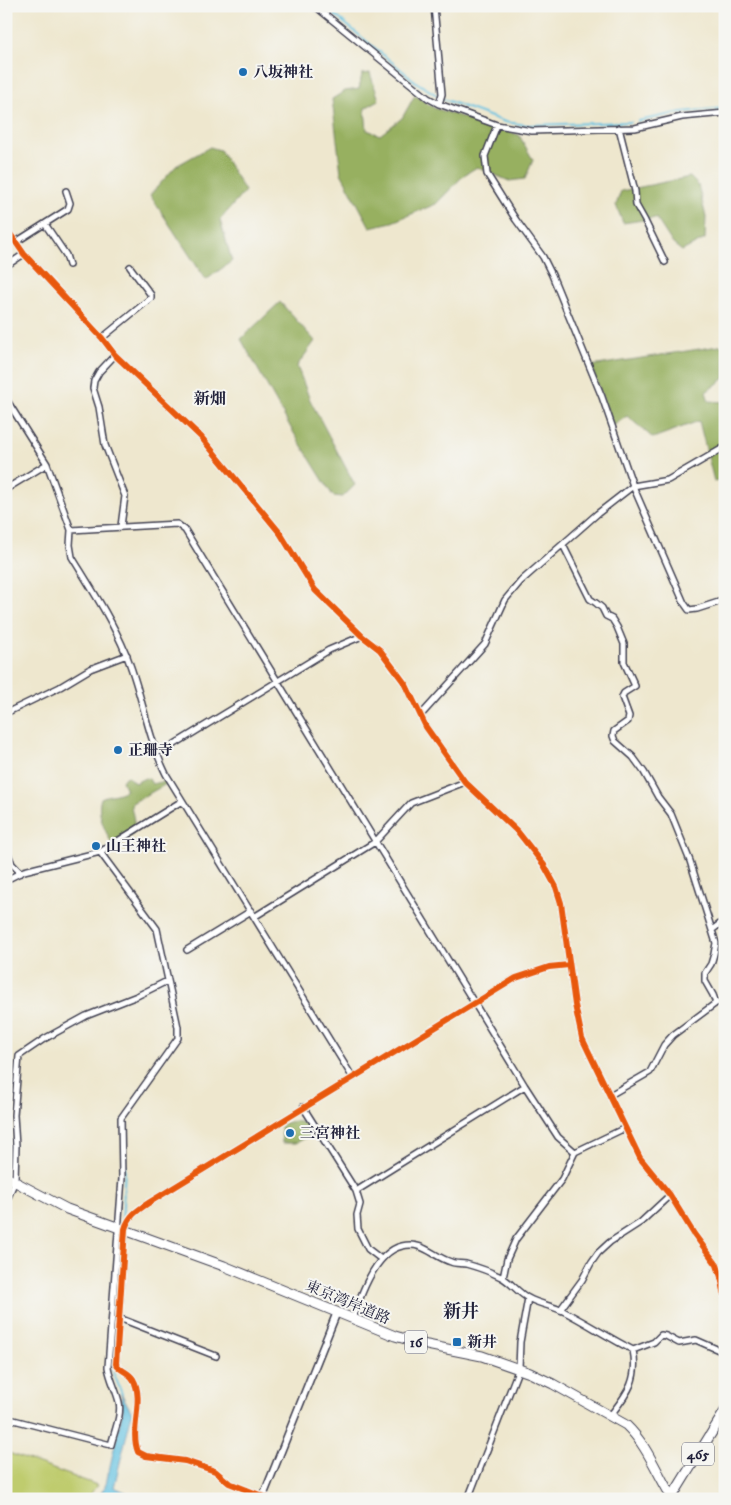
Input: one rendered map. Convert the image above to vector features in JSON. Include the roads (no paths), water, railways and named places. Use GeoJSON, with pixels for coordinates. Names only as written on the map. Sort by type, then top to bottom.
{"type":"FeatureCollection","features":[{"type":"Feature","properties":{"kind":"highway","name":"東京湾岸道路"},"geometry":{"type":"LineString","coordinates":[[10,1179],[67,1208],[224,1266],[410,1341],[468,1352],[519,1368],[553,1384],[610,1416],[634,1433],[644,1446],[673,1498]]}},
{"type":"Feature","properties":{"kind":"highway","name":"465"},"geometry":{"type":"LineString","coordinates":[[673,1498],[725,1411]]}},
{"type":"Feature","properties":{"kind":"street"},"geometry":{"type":"LineString","coordinates":[[315,6],[417,90],[496,125],[532,131],[635,128],[682,117],[725,113]]}},
{"type":"Feature","properties":{"kind":"street"},"geometry":{"type":"LineString","coordinates":[[434,6],[440,100]]}},
{"type":"Feature","properties":{"kind":"street"},"geometry":{"type":"LineString","coordinates":[[496,125],[485,156],[487,174],[516,220],[543,257],[552,275],[602,397],[633,486],[684,603],[689,610],[725,600]]}},
{"type":"Feature","properties":{"kind":"street"},"geometry":{"type":"LineString","coordinates":[[619,128],[636,191],[636,205],[664,262]]}},
{"type":"Feature","properties":{"kind":"street"},"geometry":{"type":"LineString","coordinates":[[16,242],[68,209],[70,203],[66,191]]}},
{"type":"Feature","properties":{"kind":"street"},"geometry":{"type":"LineString","coordinates":[[45,224],[62,249],[69,265]]}},
{"type":"Feature","properties":{"kind":"street"},"geometry":{"type":"LineString","coordinates":[[6,228],[24,254],[102,338],[115,355],[201,437],[280,533],[315,590],[362,636],[380,650],[391,664],[406,685],[426,727],[465,782],[518,832],[544,865],[556,887],[561,903],[569,965],[582,1038],[640,1158],[670,1195],[716,1265],[725,1296]]}},
{"type":"Feature","properties":{"kind":"street"},"geometry":{"type":"LineString","coordinates":[[6,266],[24,254]]}},
{"type":"Feature","properties":{"kind":"street"},"geometry":{"type":"LineString","coordinates":[[102,338],[151,298],[151,295],[130,267]]}},
{"type":"Feature","properties":{"kind":"street"},"geometry":{"type":"LineString","coordinates":[[115,355],[99,372],[94,381],[93,388],[99,407],[105,445],[125,496],[121,526]]}},
{"type":"Feature","properties":{"kind":"street"},"geometry":{"type":"LineString","coordinates":[[6,399],[47,464],[71,530],[70,545],[72,557],[117,635],[126,655],[156,753],[166,774],[353,1078]]}},
{"type":"Feature","properties":{"kind":"street"},"geometry":{"type":"LineString","coordinates":[[421,715],[485,644],[505,600],[521,581],[597,514],[633,486],[668,480],[725,447]]}},
{"type":"Feature","properties":{"kind":"street"},"geometry":{"type":"LineString","coordinates":[[6,489],[47,464]]}},
{"type":"Feature","properties":{"kind":"street"},"geometry":{"type":"LineString","coordinates":[[71,530],[177,524],[185,530],[525,1086],[558,1137],[575,1152]]}},
{"type":"Feature","properties":{"kind":"street"},"geometry":{"type":"LineString","coordinates":[[563,545],[590,599],[602,608],[606,616],[612,619],[624,644],[624,662],[635,686],[622,697],[629,716],[628,721],[614,731],[613,736],[615,741],[644,772],[658,797],[671,814],[694,872],[716,942],[711,964],[705,973],[705,981],[714,995],[716,1003]]}},
{"type":"Feature","properties":{"kind":"street"},"geometry":{"type":"LineString","coordinates":[[156,753],[165,750],[329,650],[362,636]]}},
{"type":"Feature","properties":{"kind":"street"},"geometry":{"type":"LineString","coordinates":[[6,713],[60,687],[90,669],[126,655]]}},
{"type":"Feature","properties":{"kind":"street"},"geometry":{"type":"LineString","coordinates":[[254,917],[375,842],[411,803],[465,782]]}},
{"type":"Feature","properties":{"kind":"street"},"geometry":{"type":"LineString","coordinates":[[6,880],[21,873],[100,852],[182,802]]}},
{"type":"Feature","properties":{"kind":"street"},"geometry":{"type":"LineString","coordinates":[[6,849],[12,864],[21,873]]}},
{"type":"Feature","properties":{"kind":"street"},"geometry":{"type":"LineString","coordinates":[[100,852],[157,929],[178,1027],[178,1038],[172,1050],[128,1106],[121,1118],[122,1228],[116,1364],[117,1367],[131,1376],[135,1384],[138,1396],[135,1445],[138,1452],[146,1456],[185,1461],[215,1470],[229,1483],[265,1498],[337,1312]]}},
{"type":"Feature","properties":{"kind":"street"},"geometry":{"type":"LineString","coordinates":[[188,950],[251,911]]}},
{"type":"Feature","properties":{"kind":"street"},"geometry":{"type":"LineString","coordinates":[[712,930],[725,920]]}},
{"type":"Feature","properties":{"kind":"street"},"geometry":{"type":"LineString","coordinates":[[6,1418],[110,1445],[120,1404],[108,1367],[122,1228],[133,1213],[516,978],[548,967],[569,965]]}},
{"type":"Feature","properties":{"kind":"street"},"geometry":{"type":"LineString","coordinates":[[6,1202],[16,1146],[14,1115],[19,1056],[44,1039],[86,1016],[137,996],[167,981]]}},
{"type":"Feature","properties":{"kind":"street"},"geometry":{"type":"LineString","coordinates":[[610,1095],[650,1072],[664,1045],[685,1026],[716,1003],[725,1000]]}},
{"type":"Feature","properties":{"kind":"street"},"geometry":{"type":"LineString","coordinates":[[356,1191],[525,1086]]}},
{"type":"Feature","properties":{"kind":"street"},"geometry":{"type":"LineString","coordinates":[[303,1107],[356,1191],[360,1204],[358,1229],[368,1249],[381,1259]]}},
{"type":"Feature","properties":{"kind":"street"},"geometry":{"type":"LineString","coordinates":[[503,1278],[507,1259],[516,1239],[562,1179],[575,1152],[625,1128]]}},
{"type":"Feature","properties":{"kind":"street"},"geometry":{"type":"LineString","coordinates":[[560,1310],[582,1280],[590,1263],[598,1253],[610,1242],[641,1222],[670,1195]]}},
{"type":"Feature","properties":{"kind":"street"},"geometry":{"type":"LineString","coordinates":[[354,1319],[361,1293],[381,1259],[394,1249],[402,1246],[418,1246],[450,1262],[466,1264],[503,1278],[513,1288],[528,1298],[560,1310],[589,1324],[632,1350],[635,1364],[628,1392],[610,1416]]}},
{"type":"Feature","properties":{"kind":"street"},"geometry":{"type":"LineString","coordinates":[[468,1499],[519,1368],[521,1333],[528,1298]]}},
{"type":"Feature","properties":{"kind":"street"},"geometry":{"type":"LineString","coordinates":[[119,1318],[216,1356]]}},
{"type":"Feature","properties":{"kind":"street"},"geometry":{"type":"LineString","coordinates":[[632,1350],[654,1342],[661,1336],[666,1336],[679,1343],[696,1340],[725,1351]]}},
{"type":"Feature","properties":{"kind":"water"},"geometry":{"type":"Polygon","coordinates":[[[121,1393],[132,1413],[114,1487],[134,1496],[133,1499],[98,1499],[106,1484],[123,1409],[121,1393]]]}},
{"type":"Feature","properties":{"kind":"waterway"},"geometry":{"type":"LineString","coordinates":[[324,6],[416,82],[443,99],[505,122],[527,125],[631,122]]}},
{"type":"Feature","properties":{"kind":"waterway"},"geometry":{"type":"LineString","coordinates":[[638,121],[682,112],[725,108]]}},
{"type":"Feature","properties":{"kind":"waterway"},"geometry":{"type":"LineString","coordinates":[[122,1226],[125,1166],[124,1119]]}},
{"type":"Feature","properties":{"kind":"waterway"},"geometry":{"type":"LineString","coordinates":[[121,1231],[112,1369],[122,1394]]}},
{"type":"Feature","properties":{"kind":"place","name":"八坂神社"},"geometry":{"type":"Point","coordinates":[243,72]}},
{"type":"Feature","properties":{"kind":"place","name":"正珊寺"},"geometry":{"type":"Point","coordinates":[118,750]}},
{"type":"Feature","properties":{"kind":"place","name":"山王神社"},"geometry":{"type":"Point","coordinates":[96,846]}},
{"type":"Feature","properties":{"kind":"place","name":"三宮神社"},"geometry":{"type":"Point","coordinates":[290,1133]}},
{"type":"Feature","properties":{"kind":"place","name":"新井"},"geometry":{"type":"Point","coordinates":[457,1342]}},
{"type":"Feature","properties":{"kind":"district","name":"新畑"},"geometry":{"type":"Point","coordinates":[210,398]}},
{"type":"Feature","properties":{"kind":"district","name":"新井"},"geometry":{"type":"Point","coordinates":[461,1311]}}]}
